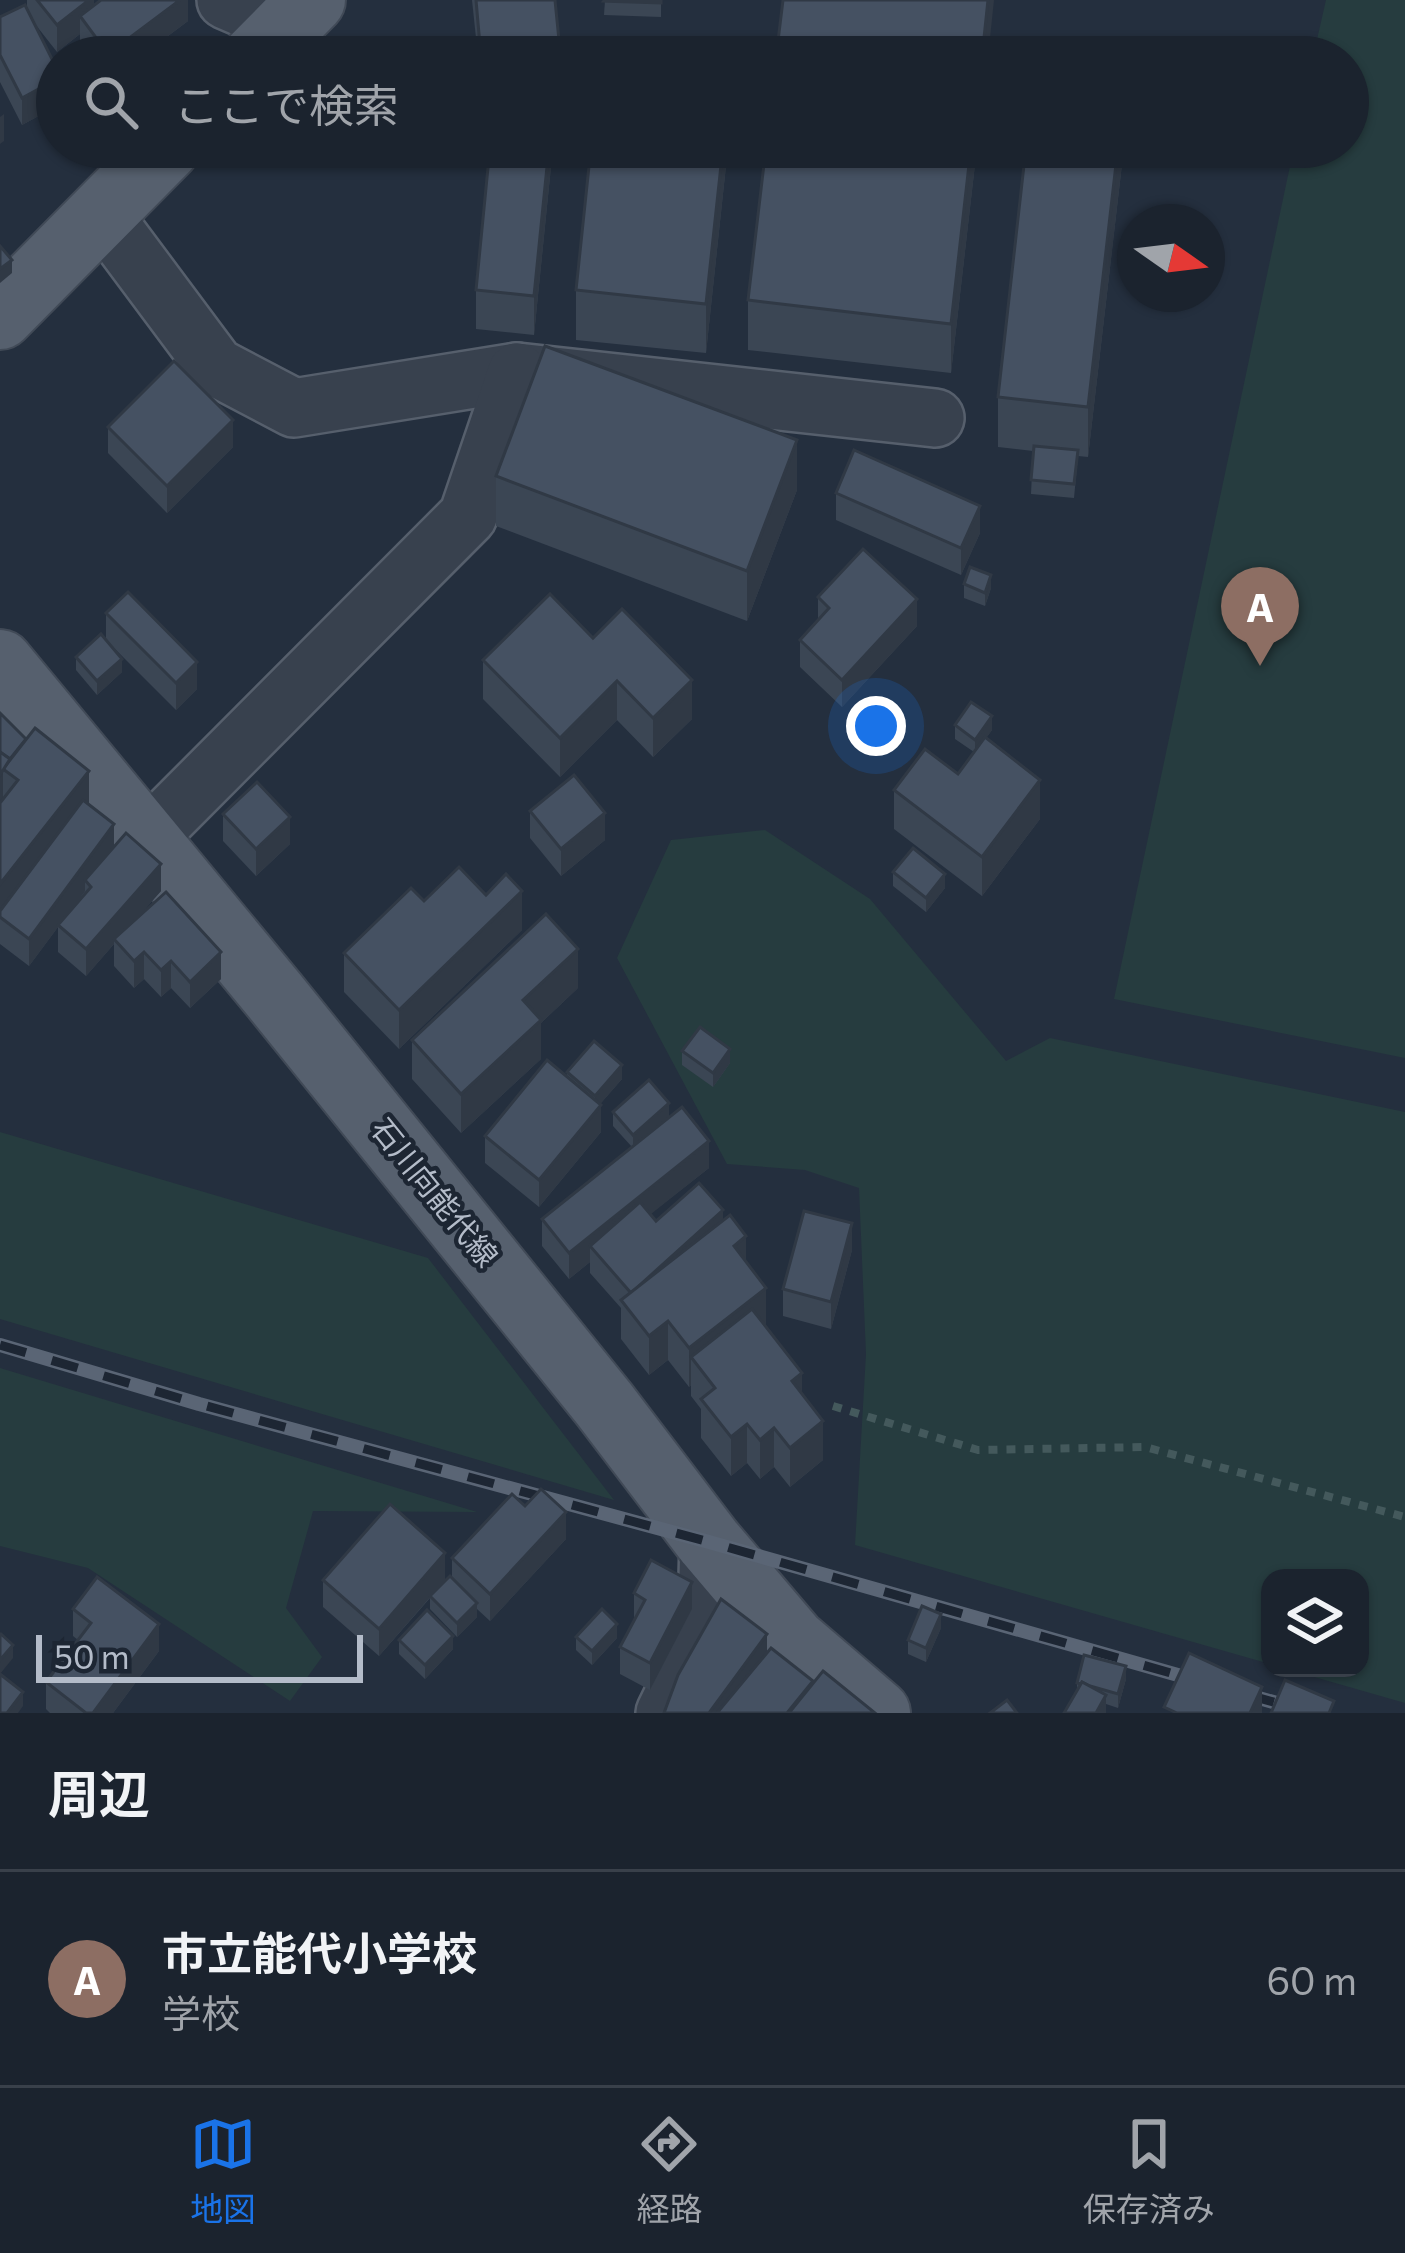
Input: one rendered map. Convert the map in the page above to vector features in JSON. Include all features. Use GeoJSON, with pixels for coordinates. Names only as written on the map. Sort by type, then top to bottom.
{"type":"FeatureCollection","features":[{"type":"Feature","properties":{"kind":"main road"},"geometry":{"type":"LineString","coordinates":[[0,316],[147,168]]}},
{"type":"Feature","properties":{"kind":"main road","name":"石川向能代線"},"geometry":{"type":"LineString","coordinates":[[0,663],[604,1404],[709,1542],[793,1641],[878,1713]]}},
{"type":"Feature","properties":{"kind":"lane"},"geometry":{"type":"LineString","coordinates":[[226,0],[285,28]]}},
{"type":"Feature","properties":{"kind":"lane"},"geometry":{"type":"LineString","coordinates":[[102,214],[216,367],[294,408],[517,372],[935,418]]}},
{"type":"Feature","properties":{"kind":"lane"},"geometry":{"type":"LineString","coordinates":[[145,840],[468,516],[517,372]]}},
{"type":"Feature","properties":{"kind":"lane"},"geometry":{"type":"LineString","coordinates":[[665,1713],[707,1613],[709,1542]]}},
{"type":"Feature","properties":{"kind":"path"},"geometry":{"type":"LineString","coordinates":[[833,1406],[978,1450],[1145,1447],[1405,1517]]}},
{"type":"Feature","properties":{"kind":"green space"},"geometry":{"type":"Polygon","coordinates":[[[1326,0],[1405,0],[1405,1058],[1114,999],[1290,168],[1369,168],[1369,36],[1318,36],[1326,0]]]}},
{"type":"Feature","properties":{"kind":"green space"},"geometry":{"type":"Polygon","coordinates":[[[765,830],[870,899],[1006,1061],[1050,1038],[1405,1112],[1405,1703],[1314,1677],[1369,1677],[1369,1569],[1261,1569],[1261,1661],[855,1545],[866,1354],[859,1188],[805,1170],[727,1164],[617,958],[671,840],[765,830]]]}},
{"type":"Feature","properties":{"kind":"green space"},"geometry":{"type":"Polygon","coordinates":[[[0,1132],[428,1258],[614,1500],[0,1319],[0,1132]]]}},
{"type":"Feature","properties":{"kind":"green space"},"geometry":{"type":"Polygon","coordinates":[[[0,1368],[477,1512],[313,1511],[286,1608],[322,1657],[290,1701],[88,1568],[0,1546],[0,1368]]]}},
{"type":"Feature","properties":{"kind":"building"},"geometry":{"type":"Polygon","coordinates":[[[37,0],[89,0],[57,25],[37,0]]]}},
{"type":"Feature","properties":{"kind":"building"},"geometry":{"type":"Polygon","coordinates":[[[101,0],[180,0],[132,36],[95,36],[80,16],[101,0]]]}},
{"type":"Feature","properties":{"kind":"building"},"geometry":{"type":"Polygon","coordinates":[[[476,0],[555,0],[559,36],[479,36],[476,0]]]}},
{"type":"Feature","properties":{"kind":"building"},"geometry":{"type":"Polygon","coordinates":[[[661,0],[661,3],[604,1],[661,0]]]}},
{"type":"Feature","properties":{"kind":"building"},"geometry":{"type":"Polygon","coordinates":[[[783,0],[988,0],[984,36],[779,36],[783,0]]]}},
{"type":"Feature","properties":{"kind":"building"},"geometry":{"type":"Polygon","coordinates":[[[25,5],[40,36],[36,36],[36,90],[22,98],[0,55],[0,17],[25,5]]]}},
{"type":"Feature","properties":{"kind":"building"},"geometry":{"type":"Polygon","coordinates":[[[488,168],[547,168],[534,296],[476,290],[488,168]]]}},
{"type":"Feature","properties":{"kind":"building"},"geometry":{"type":"Polygon","coordinates":[[[589,168],[721,168],[706,304],[576,290],[589,168]]]}},
{"type":"Feature","properties":{"kind":"building"},"geometry":{"type":"Polygon","coordinates":[[[764,168],[969,168],[951,324],[748,300],[764,168]]]}},
{"type":"Feature","properties":{"kind":"building"},"geometry":{"type":"Polygon","coordinates":[[[1024,168],[1116,168],[1088,407],[998,397],[1024,168]]]}},
{"type":"Feature","properties":{"kind":"building"},"geometry":{"type":"Polygon","coordinates":[[[0,246],[12,260],[0,269],[0,246]]]}},
{"type":"Feature","properties":{"kind":"building"},"geometry":{"type":"Polygon","coordinates":[[[545,346],[797,440],[747,571],[496,476],[545,346]]]}},
{"type":"Feature","properties":{"kind":"building"},"geometry":{"type":"Polygon","coordinates":[[[174,361],[233,420],[167,486],[108,427],[174,361]]]}},
{"type":"Feature","properties":{"kind":"building"},"geometry":{"type":"Polygon","coordinates":[[[1034,446],[1078,450],[1074,484],[1031,480],[1034,446]]]}},
{"type":"Feature","properties":{"kind":"building"},"geometry":{"type":"Polygon","coordinates":[[[854,450],[980,506],[961,548],[836,493],[854,450]]]}},
{"type":"Feature","properties":{"kind":"building"},"geometry":{"type":"Polygon","coordinates":[[[863,549],[917,599],[842,680],[800,640],[829,608],[818,597],[863,549]]]}},
{"type":"Feature","properties":{"kind":"building"},"geometry":{"type":"Polygon","coordinates":[[[970,567],[991,575],[985,593],[964,584],[970,567]]]}},
{"type":"Feature","properties":{"kind":"building"},"geometry":{"type":"Polygon","coordinates":[[[128,592],[197,662],[176,683],[106,613],[128,592]]]}},
{"type":"Feature","properties":{"kind":"building"},"geometry":{"type":"Polygon","coordinates":[[[550,594],[593,638],[622,609],[692,680],[653,718],[617,681],[560,738],[483,660],[550,594]]]}},
{"type":"Feature","properties":{"kind":"building"},"geometry":{"type":"Polygon","coordinates":[[[101,634],[122,659],[97,681],[76,657],[101,634]]]}},
{"type":"Feature","properties":{"kind":"building"},"geometry":{"type":"Polygon","coordinates":[[[971,702],[992,716],[975,740],[955,725],[971,702]]]}},
{"type":"Feature","properties":{"kind":"building"},"geometry":{"type":"Polygon","coordinates":[[[0,713],[26,739],[10,759],[0,752],[0,713]]]}},
{"type":"Feature","properties":{"kind":"building"},"geometry":{"type":"Polygon","coordinates":[[[35,728],[89,771],[0,884],[0,803],[18,780],[3,769],[35,728]]]}},
{"type":"Feature","properties":{"kind":"building"},"geometry":{"type":"Polygon","coordinates":[[[985,737],[1040,780],[982,857],[894,790],[925,749],[958,774],[985,737]]]}},
{"type":"Feature","properties":{"kind":"building"},"geometry":{"type":"Polygon","coordinates":[[[0,752],[10,759],[0,775],[0,752]]]}},
{"type":"Feature","properties":{"kind":"building"},"geometry":{"type":"Polygon","coordinates":[[[574,775],[605,813],[561,849],[530,811],[574,775]]]}},
{"type":"Feature","properties":{"kind":"building"},"geometry":{"type":"Polygon","coordinates":[[[257,782],[290,817],[256,849],[223,814],[257,782]]]}},
{"type":"Feature","properties":{"kind":"building"},"geometry":{"type":"Polygon","coordinates":[[[83,800],[114,824],[29,939],[0,917],[0,911],[83,800]]]}},
{"type":"Feature","properties":{"kind":"building"},"geometry":{"type":"Polygon","coordinates":[[[126,833],[161,864],[86,949],[58,925],[91,887],[85,880],[126,833]]]}},
{"type":"Feature","properties":{"kind":"building"},"geometry":{"type":"Polygon","coordinates":[[[913,848],[945,874],[926,898],[893,872],[913,848]]]}},
{"type":"Feature","properties":{"kind":"building"},"geometry":{"type":"Polygon","coordinates":[[[459,867],[486,895],[506,874],[522,891],[399,1010],[344,953],[411,888],[424,901],[459,867]]]}},
{"type":"Feature","properties":{"kind":"building"},"geometry":{"type":"Polygon","coordinates":[[[166,892],[221,952],[190,982],[171,961],[161,970],[144,952],[134,961],[114,939],[166,892]]]}},
{"type":"Feature","properties":{"kind":"building"},"geometry":{"type":"Polygon","coordinates":[[[546,914],[578,949],[523,1000],[541,1020],[461,1094],[412,1040],[546,914]]]}},
{"type":"Feature","properties":{"kind":"building"},"geometry":{"type":"Polygon","coordinates":[[[700,1027],[730,1049],[713,1073],[682,1051],[700,1027]]]}},
{"type":"Feature","properties":{"kind":"building"},"geometry":{"type":"Polygon","coordinates":[[[594,1041],[622,1065],[595,1096],[567,1072],[594,1041]]]}},
{"type":"Feature","properties":{"kind":"building"},"geometry":{"type":"Polygon","coordinates":[[[547,1060],[601,1105],[539,1180],[485,1136],[547,1060]]]}},
{"type":"Feature","properties":{"kind":"building"},"geometry":{"type":"Polygon","coordinates":[[[649,1080],[669,1103],[633,1135],[613,1112],[649,1080]]]}},
{"type":"Feature","properties":{"kind":"building"},"geometry":{"type":"Polygon","coordinates":[[[682,1107],[709,1141],[569,1253],[542,1219],[682,1107]]]}},
{"type":"Feature","properties":{"kind":"building"},"geometry":{"type":"Polygon","coordinates":[[[699,1183],[723,1210],[631,1293],[590,1246],[640,1202],[656,1221],[699,1183]]]}},
{"type":"Feature","properties":{"kind":"building"},"geometry":{"type":"Polygon","coordinates":[[[804,1211],[852,1223],[831,1302],[783,1289],[804,1211]]]}},
{"type":"Feature","properties":{"kind":"building"},"geometry":{"type":"Polygon","coordinates":[[[730,1215],[746,1236],[734,1246],[766,1288],[689,1348],[668,1321],[649,1336],[621,1300],[730,1215]]]}},
{"type":"Feature","properties":{"kind":"building"},"geometry":{"type":"Polygon","coordinates":[[[752,1309],[802,1373],[792,1381],[823,1421],[790,1448],[774,1428],[760,1440],[747,1424],[731,1437],[701,1399],[715,1388],[691,1357],[752,1309]]]}},
{"type":"Feature","properties":{"kind":"building"},"geometry":{"type":"Polygon","coordinates":[[[541,1489],[566,1512],[490,1594],[452,1558],[512,1494],[525,1506],[541,1489]]]}},
{"type":"Feature","properties":{"kind":"building"},"geometry":{"type":"Polygon","coordinates":[[[390,1504],[445,1553],[379,1629],[323,1580],[390,1504]]]}},
{"type":"Feature","properties":{"kind":"building"},"geometry":{"type":"Polygon","coordinates":[[[651,1560],[692,1582],[650,1663],[620,1647],[645,1600],[634,1593],[651,1560]]]}},
{"type":"Feature","properties":{"kind":"building"},"geometry":{"type":"Polygon","coordinates":[[[450,1576],[477,1603],[457,1623],[430,1596],[450,1576]]]}},
{"type":"Feature","properties":{"kind":"building"},"geometry":{"type":"Polygon","coordinates":[[[97,1577],[159,1624],[93,1713],[86,1713],[46,1682],[91,1623],[73,1609],[97,1577]]]}},
{"type":"Feature","properties":{"kind":"building"},"geometry":{"type":"Polygon","coordinates":[[[721,1599],[767,1634],[709,1713],[664,1713],[678,1675],[721,1599]]]}},
{"type":"Feature","properties":{"kind":"building"},"geometry":{"type":"Polygon","coordinates":[[[922,1606],[941,1614],[926,1648],[908,1640],[922,1606]]]}},
{"type":"Feature","properties":{"kind":"building"},"geometry":{"type":"Polygon","coordinates":[[[602,1609],[617,1624],[592,1651],[576,1637],[602,1609]]]}},
{"type":"Feature","properties":{"kind":"building"},"geometry":{"type":"Polygon","coordinates":[[[427,1610],[453,1636],[425,1665],[399,1640],[427,1610]]]}},
{"type":"Feature","properties":{"kind":"building"},"geometry":{"type":"Polygon","coordinates":[[[0,1635],[13,1645],[0,1660],[0,1635]]]}},
{"type":"Feature","properties":{"kind":"building"},"geometry":{"type":"Polygon","coordinates":[[[771,1648],[813,1681],[787,1713],[717,1713],[771,1648]]]}},
{"type":"Feature","properties":{"kind":"building"},"geometry":{"type":"Polygon","coordinates":[[[1189,1653],[1262,1687],[1250,1713],[1177,1713],[1164,1707],[1189,1653]]]}},
{"type":"Feature","properties":{"kind":"building"},"geometry":{"type":"Polygon","coordinates":[[[1084,1655],[1126,1666],[1118,1694],[1077,1683],[1084,1655]]]}},
{"type":"Feature","properties":{"kind":"building"},"geometry":{"type":"Polygon","coordinates":[[[823,1671],[875,1713],[789,1713],[823,1671]]]}},
{"type":"Feature","properties":{"kind":"building"},"geometry":{"type":"Polygon","coordinates":[[[0,1674],[23,1692],[7,1713],[0,1713],[0,1674]]]}},
{"type":"Feature","properties":{"kind":"building"},"geometry":{"type":"Polygon","coordinates":[[[1285,1680],[1334,1701],[1329,1713],[1271,1713],[1285,1680]]]}},
{"type":"Feature","properties":{"kind":"building"},"geometry":{"type":"Polygon","coordinates":[[[1082,1682],[1106,1695],[1096,1713],[1064,1713],[1082,1682]]]}},
{"type":"Feature","properties":{"kind":"building"},"geometry":{"type":"Polygon","coordinates":[[[1007,1700],[1017,1713],[990,1713],[1007,1700]]]}},
{"type":"Feature","properties":{"kind":"railway"},"geometry":{"type":"LineString","coordinates":[[0,1345],[1312,1713]]}},
{"type":"Feature","properties":{"kind":"place","name":"市立能代小学校"},"geometry":{"type":"Point","coordinates":[1260,666]}}]}
